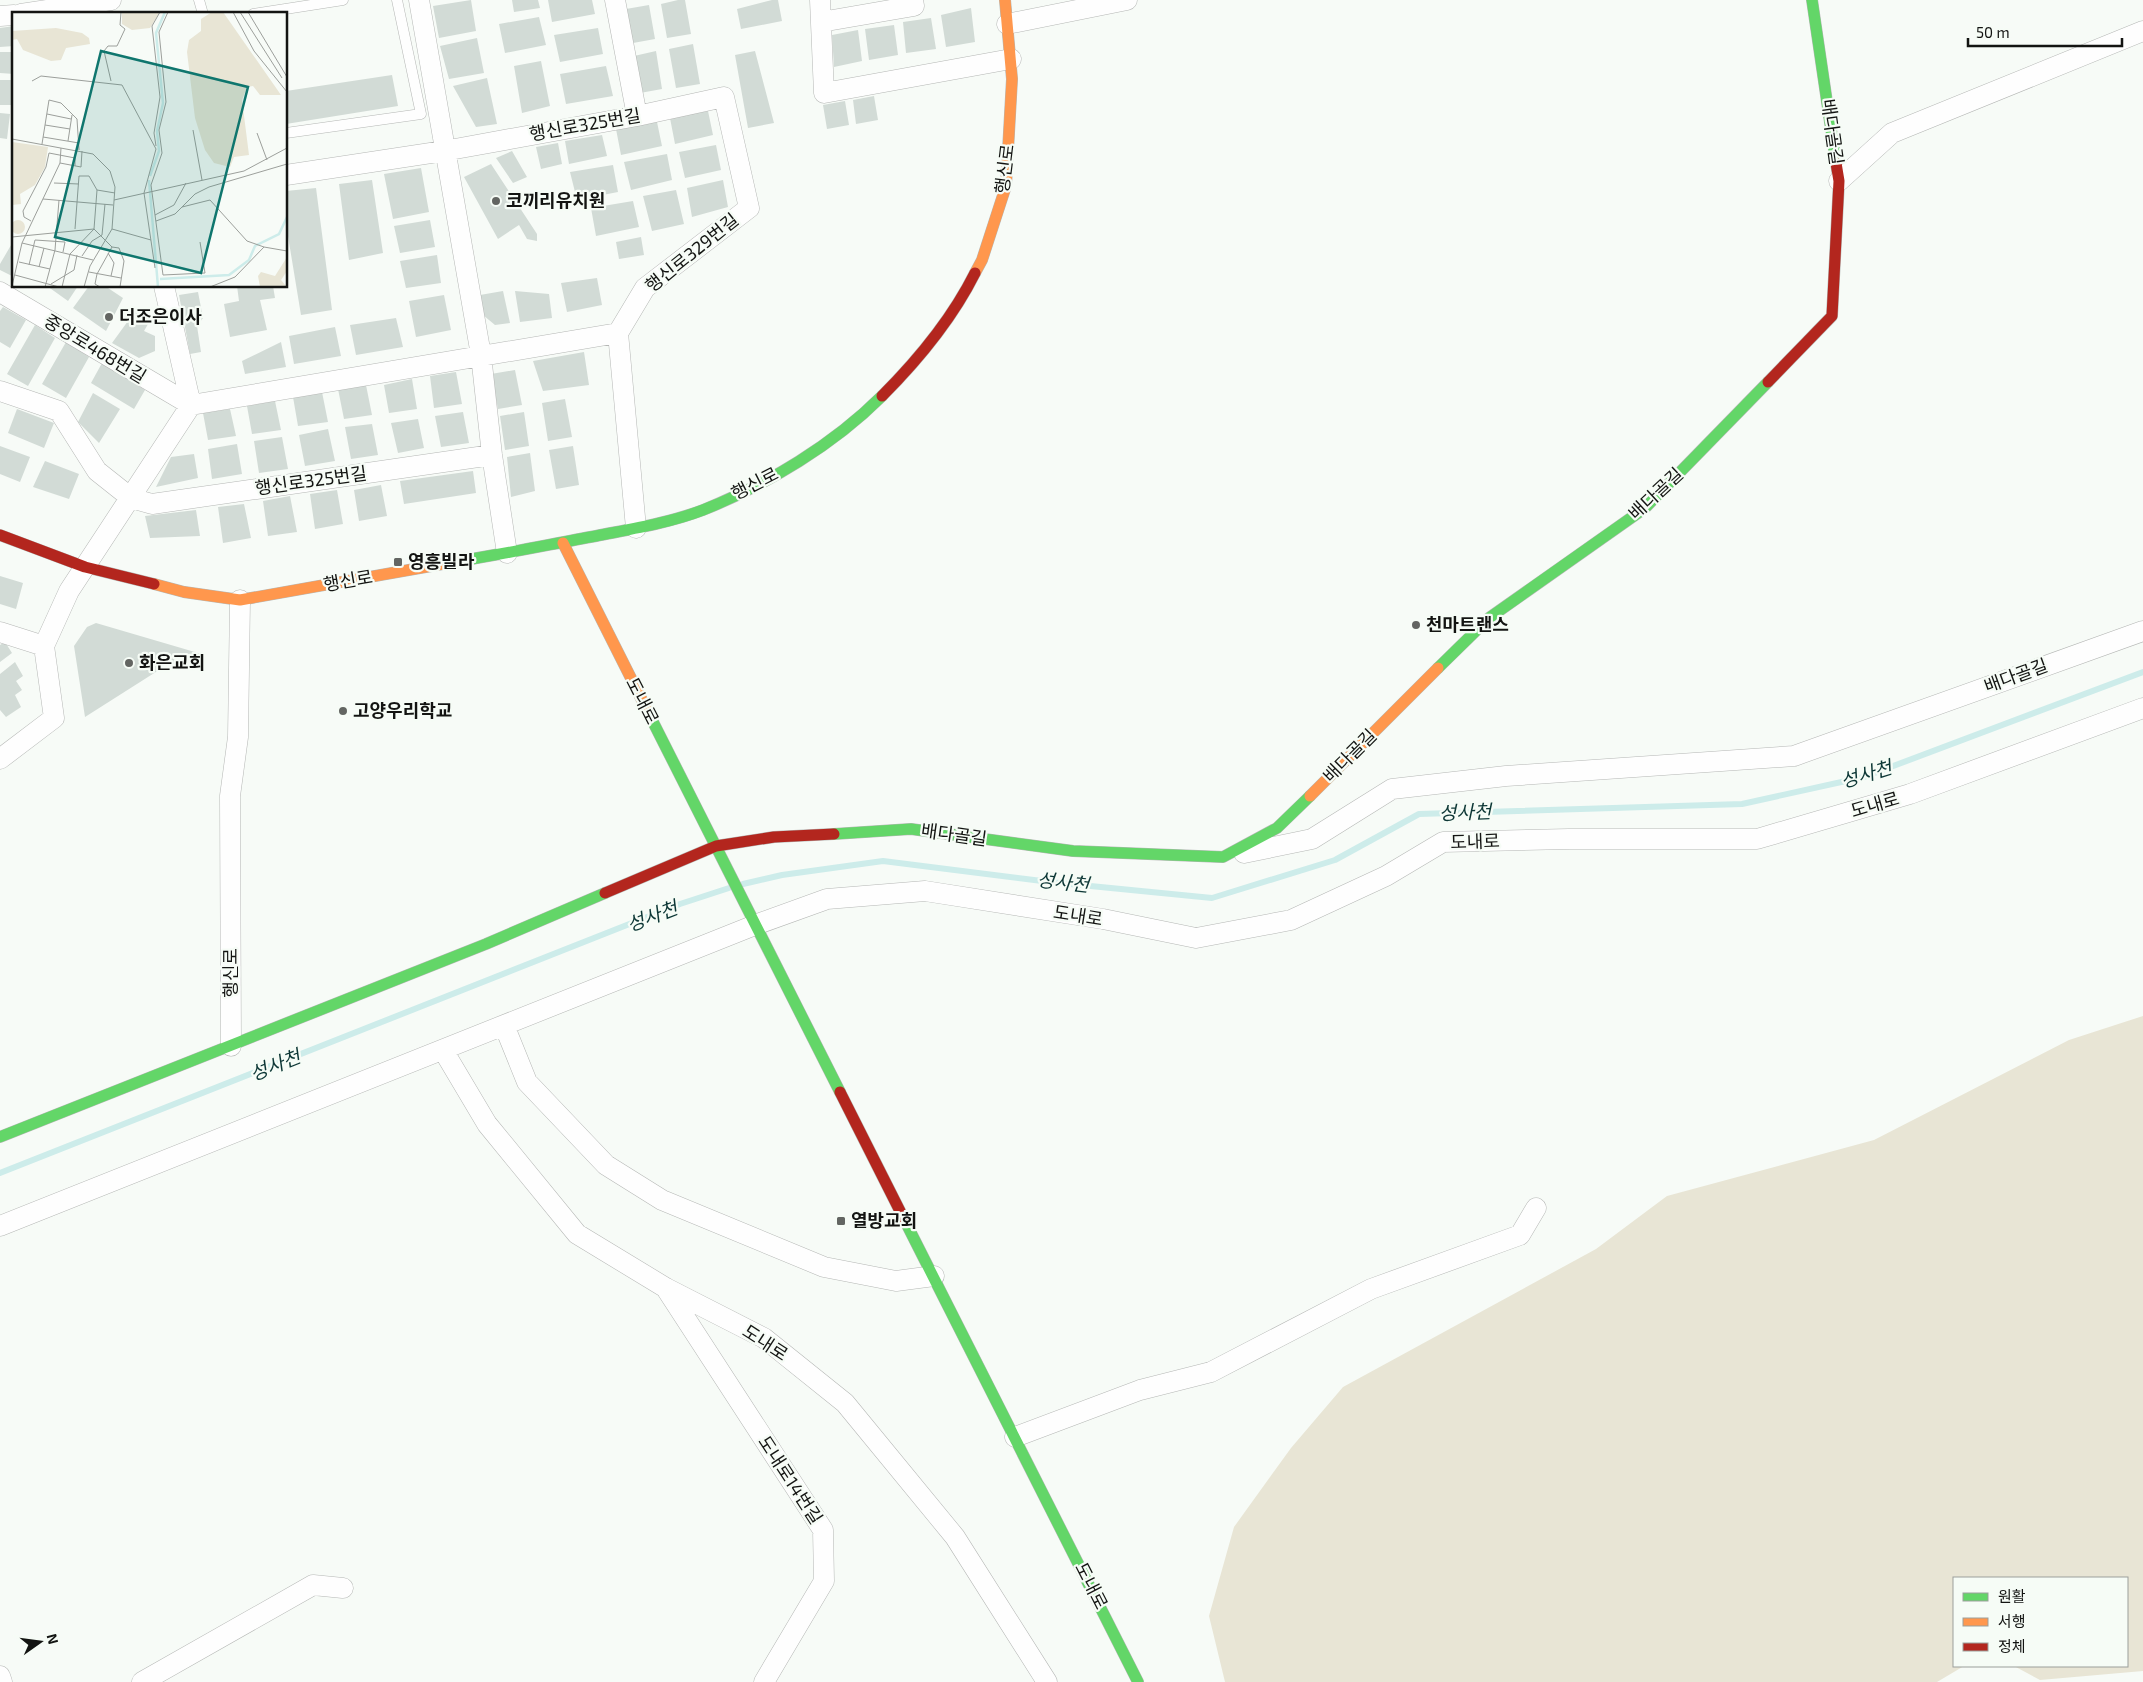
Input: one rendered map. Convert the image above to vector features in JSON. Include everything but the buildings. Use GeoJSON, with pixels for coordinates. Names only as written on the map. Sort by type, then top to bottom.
{"type":"FeatureCollection","features":[{"type":"Feature","properties":{"kind":"street"},"geometry":{"type":"LineString","coordinates":[[33,12],[111,0]]}},
{"type":"Feature","properties":{"kind":"street"},"geometry":{"type":"LineString","coordinates":[[419,0],[481,355],[492,455],[507,553]]}},
{"type":"Feature","properties":{"kind":"street"},"geometry":{"type":"LineString","coordinates":[[615,0],[637,116]]}},
{"type":"Feature","properties":{"kind":"street"},"geometry":{"type":"LineString","coordinates":[[820,0],[824,93],[1011,59]]}},
{"type":"Feature","properties":{"kind":"street"},"geometry":{"type":"LineString","coordinates":[[821,22],[914,6],[913,0]]}},
{"type":"Feature","properties":{"kind":"street","name":"행신로"},"geometry":{"type":"LineString","coordinates":[[0,535],[85,567],[184,592],[240,600],[563,543],[636,528],[702,510],[767,480],[818,448],[864,414],[912,366],[961,301],[982,260],[1006,186],[1012,79],[1005,0]]}},
{"type":"Feature","properties":{"kind":"street"},"geometry":{"type":"LineString","coordinates":[[1007,24],[1085,4],[1127,0]]}},
{"type":"Feature","properties":{"kind":"street","name":"배다골길"},"geometry":{"type":"LineString","coordinates":[[1223,857],[1277,828],[1489,618],[1645,508],[1832,316],[1840,181],[1812,0]]}},
{"type":"Feature","properties":{"kind":"street"},"geometry":{"type":"LineString","coordinates":[[1840,181],[1892,133],[2143,31]]}},
{"type":"Feature","properties":{"kind":"street","name":"행신로325번길"},"geometry":{"type":"LineString","coordinates":[[288,175],[444,151],[637,116],[724,97]]}},
{"type":"Feature","properties":{"kind":"street","name":"행신로329번길"},"geometry":{"type":"LineString","coordinates":[[618,333],[644,288],[749,208],[724,97]]}},
{"type":"Feature","properties":{"kind":"street"},"geometry":{"type":"LineString","coordinates":[[0,759],[54,718],[44,646],[69,591],[190,406],[164,288]]}},
{"type":"Feature","properties":{"kind":"street","name":"중앙로468번길"},"geometry":{"type":"LineString","coordinates":[[0,292],[190,406]]}},
{"type":"Feature","properties":{"kind":"street"},"geometry":{"type":"LineString","coordinates":[[190,406],[618,333],[636,528]]}},
{"type":"Feature","properties":{"kind":"street"},"geometry":{"type":"LineString","coordinates":[[0,392],[59,411],[97,471],[131,498]]}},
{"type":"Feature","properties":{"kind":"street","name":"행신로325번길"},"geometry":{"type":"LineString","coordinates":[[131,498],[152,504],[492,455]]}},
{"type":"Feature","properties":{"kind":"street","name":"도내로"},"geometry":{"type":"LineString","coordinates":[[563,543],[1138,1682]]}},
{"type":"Feature","properties":{"kind":"street","name":"행신로"},"geometry":{"type":"LineString","coordinates":[[231,1046],[230,796],[238,737],[240,600]]}},
{"type":"Feature","properties":{"kind":"street","name":"배다골길"},"geometry":{"type":"LineString","coordinates":[[0,1137],[486,944],[716,846],[774,837],[911,829],[1073,851],[1223,857],[1312,839],[1392,789],[1506,776],[1794,756],[2143,631]]}},
{"type":"Feature","properties":{"kind":"street"},"geometry":{"type":"LineString","coordinates":[[0,632],[44,646]]}},
{"type":"Feature","properties":{"kind":"street","name":"도내로"},"geometry":{"type":"LineString","coordinates":[[752,919],[826,900],[925,891],[1103,920],[1196,938],[1291,920],[1386,876],[1443,842],[1569,839],[1757,839],[1910,794],[2143,708]]}},
{"type":"Feature","properties":{"kind":"street"},"geometry":{"type":"LineString","coordinates":[[0,1226],[504,1026],[752,919]]}},
{"type":"Feature","properties":{"kind":"street"},"geometry":{"type":"LineString","coordinates":[[504,1026],[527,1082],[606,1165],[662,1200],[824,1267],[896,1281],[934,1276]]}},
{"type":"Feature","properties":{"kind":"street","name":"도내로"},"geometry":{"type":"LineString","coordinates":[[443,1050],[487,1124],[577,1234],[666,1288],[764,1338],[845,1403],[955,1537],[1047,1682]]}},
{"type":"Feature","properties":{"kind":"street"},"geometry":{"type":"LineString","coordinates":[[1015,1437],[1140,1390],[1211,1372],[1370,1289],[1520,1235],[1536,1208]]}},
{"type":"Feature","properties":{"kind":"street","name":"도내로14번길"},"geometry":{"type":"LineString","coordinates":[[666,1288],[823,1530],[824,1581],[764,1682]]}},
{"type":"Feature","properties":{"kind":"street"},"geometry":{"type":"LineString","coordinates":[[142,1682],[312,1585],[343,1588]]}},
{"type":"Feature","properties":{"kind":"street"},"geometry":{"type":"LineString","coordinates":[[0,1676],[2,1682]]}},
{"type":"Feature","properties":{"kind":"lane"},"geometry":{"type":"LineString","coordinates":[[266,12],[343,0]]}},
{"type":"Feature","properties":{"kind":"lane"},"geometry":{"type":"LineString","coordinates":[[288,133],[421,114],[398,0]]}},
{"type":"Feature","properties":{"kind":"shaded area"},"geometry":{"type":"Polygon","coordinates":[[[2143,1016],[2143,1671],[2040,1680],[2016,1667],[2128,1667],[2128,1577],[1953,1577],[1953,1667],[1962,1667],[1937,1682],[1225,1682],[1209,1616],[1234,1527],[1291,1448],[1343,1387],[1596,1249],[1667,1196],[1874,1140],[2069,1040],[2143,1016]]]}},
{"type":"Feature","properties":{"kind":"waterway","name":"성사천"},"geometry":{"type":"LineString","coordinates":[[743,884],[782,875],[883,861],[1050,882],[1212,898],[1335,860],[1419,814],[1742,804],[1864,777],[2143,672]]}},
{"type":"Feature","properties":{"kind":"waterway","name":"성사천"},"geometry":{"type":"LineString","coordinates":[[0,1173],[680,904],[729,888]]}},
{"type":"Feature","properties":{"kind":"traffic: fast"},"geometry":{"type":"LineString","coordinates":[[1812,0],[1836,163]]}},
{"type":"Feature","properties":{"kind":"traffic: fast"},"geometry":{"type":"LineString","coordinates":[[1438,668],[1489,618],[1645,508],[1768,382]]}},
{"type":"Feature","properties":{"kind":"traffic: fast"},"geometry":{"type":"LineString","coordinates":[[465,560],[636,528],[677,519],[703,510],[751,488],[798,462],[842,431],[882,396]]}},
{"type":"Feature","properties":{"kind":"traffic: fast"},"geometry":{"type":"LineString","coordinates":[[649,714],[840,1092]]}},
{"type":"Feature","properties":{"kind":"traffic: fast"},"geometry":{"type":"LineString","coordinates":[[834,834],[911,829],[1073,851],[1223,857],[1277,828],[1310,796]]}},
{"type":"Feature","properties":{"kind":"traffic: fast"},"geometry":{"type":"LineString","coordinates":[[0,1137],[486,944],[605,893]]}},
{"type":"Feature","properties":{"kind":"traffic: fast"},"geometry":{"type":"LineString","coordinates":[[904,1219],[1138,1682]]}},
{"type":"Feature","properties":{"kind":"traffic: slow"},"geometry":{"type":"LineString","coordinates":[[975,273],[982,260],[1006,186],[1012,79],[1005,0]]}},
{"type":"Feature","properties":{"kind":"traffic: slow"},"geometry":{"type":"LineString","coordinates":[[563,543],[649,714]]}},
{"type":"Feature","properties":{"kind":"traffic: slow"},"geometry":{"type":"LineString","coordinates":[[154,584],[184,592],[240,600],[465,560]]}},
{"type":"Feature","properties":{"kind":"traffic: slow"},"geometry":{"type":"LineString","coordinates":[[1310,796],[1438,668]]}},
{"type":"Feature","properties":{"kind":"traffic: jam"},"geometry":{"type":"LineString","coordinates":[[1768,382],[1832,316],[1839,181],[1836,163]]}},
{"type":"Feature","properties":{"kind":"traffic: jam"},"geometry":{"type":"LineString","coordinates":[[882,396],[945,323],[975,273]]}},
{"type":"Feature","properties":{"kind":"traffic: jam"},"geometry":{"type":"LineString","coordinates":[[0,535],[85,567],[154,584]]}},
{"type":"Feature","properties":{"kind":"traffic: jam"},"geometry":{"type":"LineString","coordinates":[[605,893],[716,846],[774,837],[834,834]]}},
{"type":"Feature","properties":{"kind":"traffic: jam"},"geometry":{"type":"LineString","coordinates":[[840,1092],[904,1219]]}},
{"type":"Feature","properties":{"kind":"place","name":"코끼리유치원"},"geometry":{"type":"Point","coordinates":[496,201]}},
{"type":"Feature","properties":{"kind":"place","name":"더조은이사"},"geometry":{"type":"Point","coordinates":[109,317]}},
{"type":"Feature","properties":{"kind":"place","name":"영흥빌라"},"geometry":{"type":"Point","coordinates":[398,562]}},
{"type":"Feature","properties":{"kind":"place","name":"천마트랜스"},"geometry":{"type":"Point","coordinates":[1416,625]}},
{"type":"Feature","properties":{"kind":"place","name":"화은교회"},"geometry":{"type":"Point","coordinates":[129,663]}},
{"type":"Feature","properties":{"kind":"place","name":"고양우리학교"},"geometry":{"type":"Point","coordinates":[343,711]}},
{"type":"Feature","properties":{"kind":"place","name":"열방교회"},"geometry":{"type":"Point","coordinates":[841,1221]}}]}
